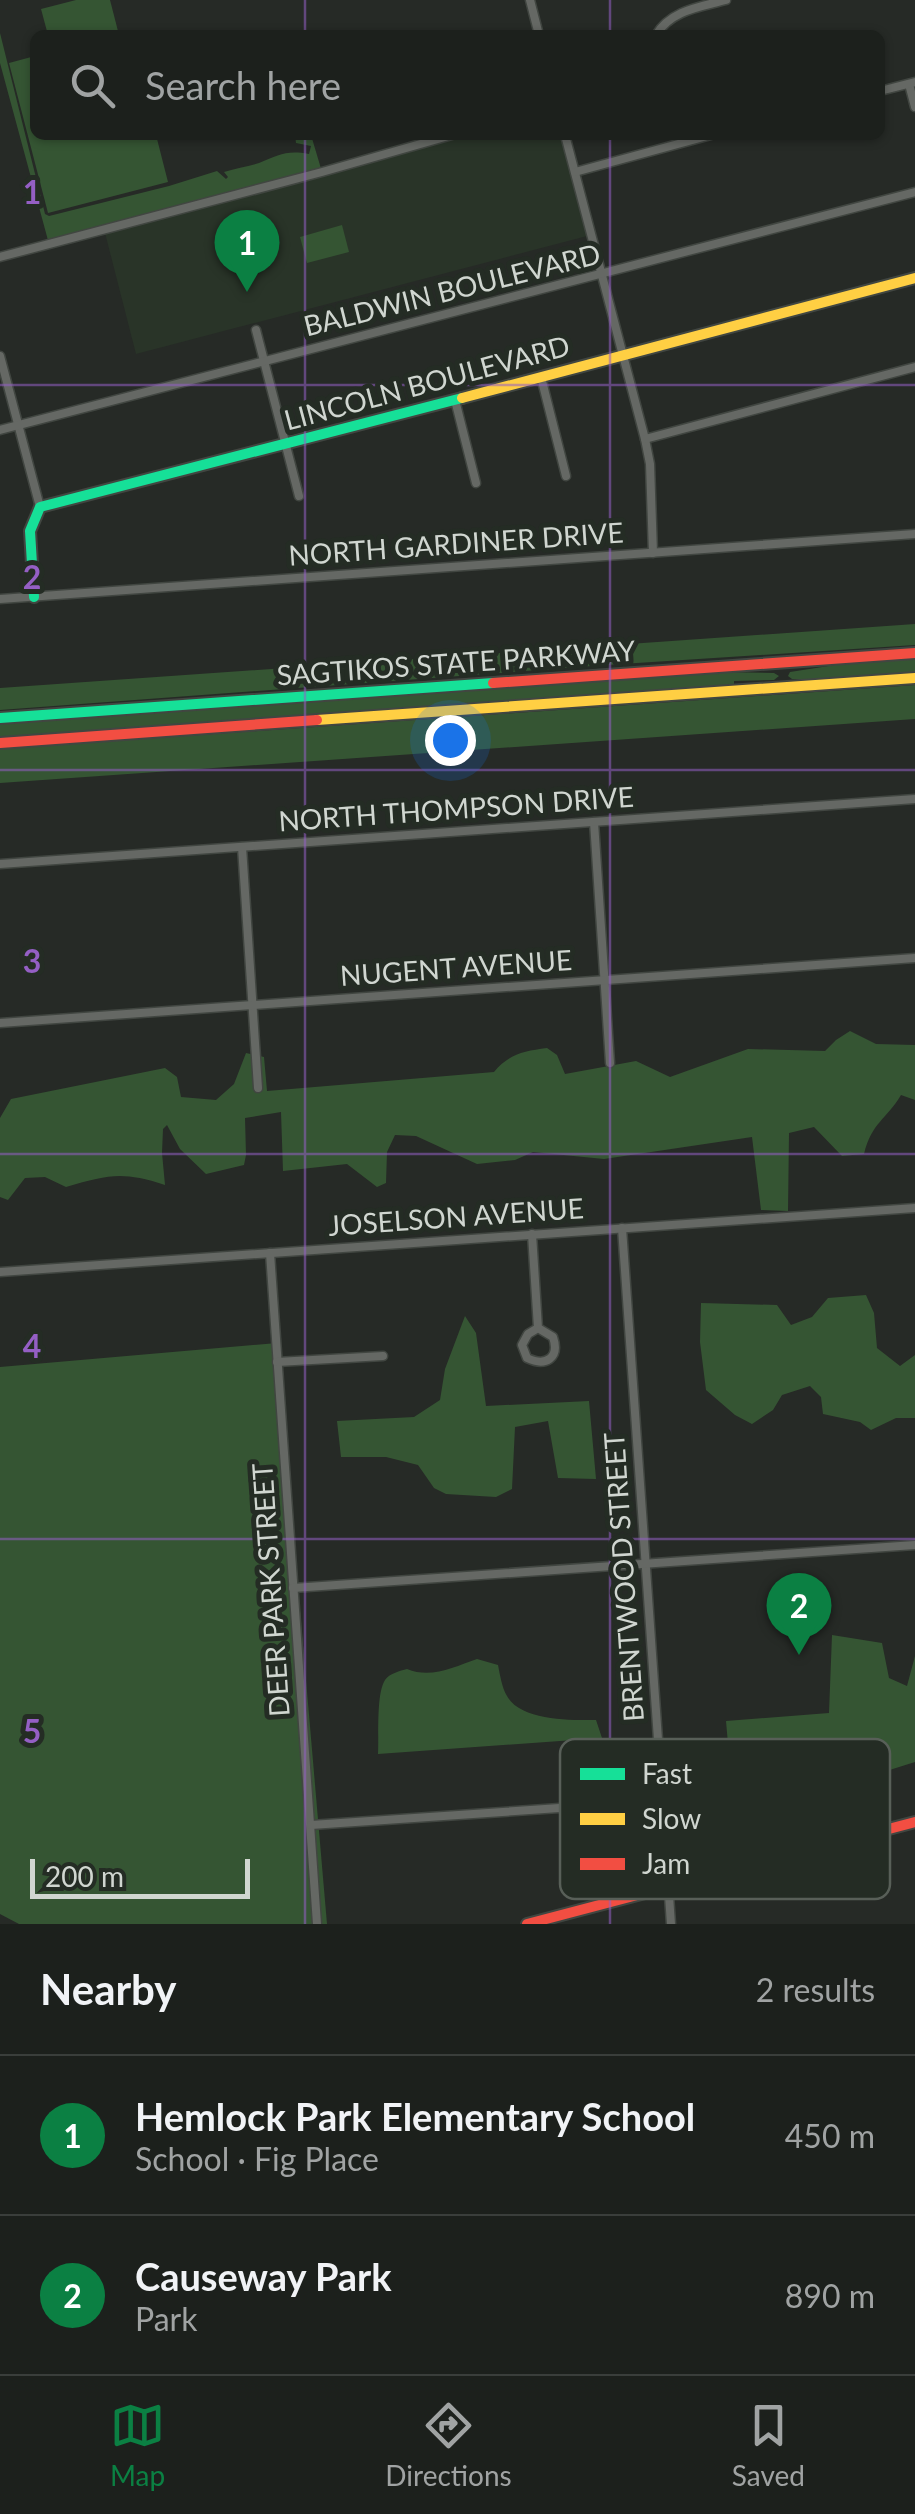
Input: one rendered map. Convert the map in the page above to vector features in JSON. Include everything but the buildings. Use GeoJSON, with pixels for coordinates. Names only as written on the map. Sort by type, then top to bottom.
{"type":"FeatureCollection","features":[{"type":"Feature","properties":{"kind":"main road","name":"LINCOLN BOULEVARD"},"geometry":{"type":"LineString","coordinates":[[40,507],[915,278]]}},
{"type":"Feature","properties":{"kind":"main road"},"geometry":{"type":"LineString","coordinates":[[34,597],[30,531],[40,507]]}},
{"type":"Feature","properties":{"kind":"main road","name":"SAGTIKOS STATE PARKWAY"},"geometry":{"type":"LineString","coordinates":[[0,718],[915,653]]}},
{"type":"Feature","properties":{"kind":"main road","name":"SAGTIKOS STATE PARKWAY"},"geometry":{"type":"LineString","coordinates":[[0,743],[915,678]]}},
{"type":"Feature","properties":{"kind":"main road"},"geometry":{"type":"LineString","coordinates":[[890,1828],[915,1822]]}},
{"type":"Feature","properties":{"kind":"main road"},"geometry":{"type":"LineString","coordinates":[[527,1924],[620,1899]]}},
{"type":"Feature","properties":{"kind":"street"},"geometry":{"type":"LineString","coordinates":[[530,0],[538,30]]}},
{"type":"Feature","properties":{"kind":"street"},"geometry":{"type":"LineString","coordinates":[[659,30],[663,23],[690,9],[726,0]]}},
{"type":"Feature","properties":{"kind":"street"},"geometry":{"type":"LineString","coordinates":[[885,90],[912,83],[915,107]]}},
{"type":"Feature","properties":{"kind":"street"},"geometry":{"type":"LineString","coordinates":[[0,257],[434,140]]}},
{"type":"Feature","properties":{"kind":"street"},"geometry":{"type":"LineString","coordinates":[[566,140],[645,438],[654,552]]}},
{"type":"Feature","properties":{"kind":"street"},"geometry":{"type":"LineString","coordinates":[[575,172],[693,140]]}},
{"type":"Feature","properties":{"kind":"street","name":"BALDWIN BOULEVARD"},"geometry":{"type":"LineString","coordinates":[[0,430],[915,192]]}},
{"type":"Feature","properties":{"kind":"street"},"geometry":{"type":"LineString","coordinates":[[256,330],[299,496]]}},
{"type":"Feature","properties":{"kind":"street"},"geometry":{"type":"LineString","coordinates":[[0,356],[40,507]]}},
{"type":"Feature","properties":{"kind":"street"},"geometry":{"type":"LineString","coordinates":[[645,438],[915,368]]}},
{"type":"Feature","properties":{"kind":"street"},"geometry":{"type":"LineString","coordinates":[[541,376],[566,476]]}},
{"type":"Feature","properties":{"kind":"street"},"geometry":{"type":"LineString","coordinates":[[455,400],[476,483]]}},
{"type":"Feature","properties":{"kind":"street","name":"NORTH GARDINER DRIVE"},"geometry":{"type":"LineString","coordinates":[[0,599],[915,534]]}},
{"type":"Feature","properties":{"kind":"street","name":"NORTH THOMPSON DRIVE"},"geometry":{"type":"LineString","coordinates":[[0,864],[915,800]]}},
{"type":"Feature","properties":{"kind":"street"},"geometry":{"type":"LineString","coordinates":[[594,822],[610,1063]]}},
{"type":"Feature","properties":{"kind":"street"},"geometry":{"type":"LineString","coordinates":[[242,847],[258,1088]]}},
{"type":"Feature","properties":{"kind":"street","name":"NUGENT AVENUE"},"geometry":{"type":"LineString","coordinates":[[0,1023],[915,958]]}},
{"type":"Feature","properties":{"kind":"street","name":"JOSELSON AVENUE"},"geometry":{"type":"LineString","coordinates":[[0,1272],[915,1208]]}},
{"type":"Feature","properties":{"kind":"street","name":"BRENTWOOD STREET"},"geometry":{"type":"LineString","coordinates":[[622,1228],[658,1739]]}},
{"type":"Feature","properties":{"kind":"street"},"geometry":{"type":"LineString","coordinates":[[532,1234],[538,1328]]}},
{"type":"Feature","properties":{"kind":"street","name":"DEER PARK STREET"},"geometry":{"type":"LineString","coordinates":[[270,1253],[317,1924]]}},
{"type":"Feature","properties":{"kind":"street"},"geometry":{"type":"LineString","coordinates":[[538,1328],[553,1336],[556,1349],[546,1361],[540,1362],[527,1358],[522,1345],[528,1334],[538,1328]]}},
{"type":"Feature","properties":{"kind":"street"},"geometry":{"type":"LineString","coordinates":[[278,1362],[383,1356]]}},
{"type":"Feature","properties":{"kind":"street"},"geometry":{"type":"LineString","coordinates":[[293,1588],[915,1545]]}},
{"type":"Feature","properties":{"kind":"street"},"geometry":{"type":"LineString","coordinates":[[311,1825],[560,1808]]}},
{"type":"Feature","properties":{"kind":"street","name":"BRENTWOOD STREET"},"geometry":{"type":"LineString","coordinates":[[669,1899],[670,1924]]}},
{"type":"Feature","properties":{"kind":"shaded area"},"geometry":{"type":"Polygon","coordinates":[[[433,140],[566,140],[591,235],[136,354],[104,229],[433,140]]]}},
{"type":"Feature","properties":{"kind":"green space"},"geometry":{"type":"Polygon","coordinates":[[[76,0],[110,0],[118,30],[47,30],[41,9],[76,0]]]}},
{"type":"Feature","properties":{"kind":"green space"},"geometry":{"type":"Polygon","coordinates":[[[0,33],[45,214],[49,216],[217,171],[226,179],[224,172],[283,154],[309,154],[311,146],[296,140],[312,140],[322,172],[49,244],[0,63],[0,33]]]}},
{"type":"Feature","properties":{"kind":"green space"},"geometry":{"type":"Polygon","coordinates":[[[30,57],[30,140],[157,140],[168,182],[48,213],[9,63],[30,57]]]}},
{"type":"Feature","properties":{"kind":"green space"},"geometry":{"type":"Polygon","coordinates":[[[342,225],[349,252],[307,263],[300,237],[342,225]]]}},
{"type":"Feature","properties":{"kind":"green space"},"geometry":{"type":"Polygon","coordinates":[[[915,624],[915,645],[0,710],[0,688],[915,624]]]}},
{"type":"Feature","properties":{"kind":"green space"},"geometry":{"type":"Polygon","coordinates":[[[915,659],[915,674],[840,680],[788,676],[790,672],[835,665],[915,659]]]}},
{"type":"Feature","properties":{"kind":"green space"},"geometry":{"type":"Polygon","coordinates":[[[717,672],[779,676],[774,680],[734,681],[728,687],[0,738],[0,724],[717,672]]]}},
{"type":"Feature","properties":{"kind":"green space"},"geometry":{"type":"Polygon","coordinates":[[[915,685],[915,719],[0,783],[0,749],[915,685]]]}},
{"type":"Feature","properties":{"kind":"green space"},"geometry":{"type":"Polygon","coordinates":[[[850,1031],[876,1044],[915,1045],[915,1100],[901,1095],[875,1128],[864,1154],[842,1156],[814,1127],[789,1133],[788,1211],[761,1210],[752,1137],[604,1159],[533,1152],[515,1160],[477,1164],[416,1136],[395,1135],[387,1152],[386,1183],[377,1187],[347,1164],[283,1171],[281,1112],[245,1118],[244,1165],[206,1174],[180,1149],[167,1125],[163,1129],[162,1153],[165,1185],[115,1176],[66,1187],[45,1177],[25,1178],[8,1200],[0,1197],[0,1118],[11,1099],[165,1068],[177,1077],[181,1097],[216,1100],[234,1084],[246,1053],[264,1057],[267,1091],[494,1072],[517,1054],[547,1048],[557,1055],[565,1074],[636,1061],[670,1077],[748,1049],[825,1051],[850,1031]]]}},
{"type":"Feature","properties":{"kind":"green space"},"geometry":{"type":"Polygon","coordinates":[[[866,1295],[874,1313],[877,1348],[900,1366],[915,1355],[915,1418],[896,1418],[871,1430],[860,1422],[823,1414],[821,1397],[810,1386],[782,1395],[773,1410],[752,1424],[706,1390],[700,1342],[701,1303],[777,1305],[791,1325],[812,1317],[828,1298],[866,1295]]]}},
{"type":"Feature","properties":{"kind":"green space"},"geometry":{"type":"Polygon","coordinates":[[[465,1316],[476,1333],[486,1406],[589,1401],[596,1479],[558,1478],[548,1421],[515,1427],[512,1489],[496,1497],[446,1494],[434,1488],[418,1465],[386,1457],[341,1457],[337,1421],[414,1417],[440,1400],[445,1369],[465,1316]]]}},
{"type":"Feature","properties":{"kind":"green space"},"geometry":{"type":"Polygon","coordinates":[[[277,1343],[327,1924],[19,1924],[0,1914],[0,1367],[277,1343]]]}},
{"type":"Feature","properties":{"kind":"green space"},"geometry":{"type":"Polygon","coordinates":[[[832,1635],[882,1643],[889,1678],[907,1686],[915,1656],[915,1762],[890,1770],[890,1739],[728,1739],[726,1721],[829,1713],[832,1635]]]}},
{"type":"Feature","properties":{"kind":"green space"},"geometry":{"type":"Polygon","coordinates":[[[477,1659],[498,1665],[502,1685],[514,1704],[535,1715],[596,1720],[602,1738],[378,1754],[380,1695],[387,1678],[407,1669],[442,1671],[477,1659]]]}},
{"type":"Feature","properties":{"kind":"traffic: fast"},"geometry":{"type":"LineString","coordinates":[[34,597],[30,531],[40,507],[462,398]]}},
{"type":"Feature","properties":{"kind":"traffic: fast"},"geometry":{"type":"LineString","coordinates":[[0,718],[493,683]]}},
{"type":"Feature","properties":{"kind":"traffic: slow"},"geometry":{"type":"LineString","coordinates":[[462,398],[915,278]]}},
{"type":"Feature","properties":{"kind":"traffic: slow"},"geometry":{"type":"LineString","coordinates":[[317,720],[915,678]]}},
{"type":"Feature","properties":{"kind":"traffic: jam"},"geometry":{"type":"LineString","coordinates":[[493,683],[915,653]]}},
{"type":"Feature","properties":{"kind":"traffic: jam"},"geometry":{"type":"LineString","coordinates":[[0,743],[317,720]]}},
{"type":"Feature","properties":{"kind":"traffic: jam"},"geometry":{"type":"LineString","coordinates":[[890,1829],[915,1822]]}},
{"type":"Feature","properties":{"kind":"traffic: jam"},"geometry":{"type":"LineString","coordinates":[[527,1924],[622,1899]]}},
{"type":"Feature","properties":{"kind":"place","name":"Hemlock Park Elementary School"},"geometry":{"type":"Point","coordinates":[247,292]}},
{"type":"Feature","properties":{"kind":"place","name":"Causeway Park"},"geometry":{"type":"Point","coordinates":[799,1655]}}]}
